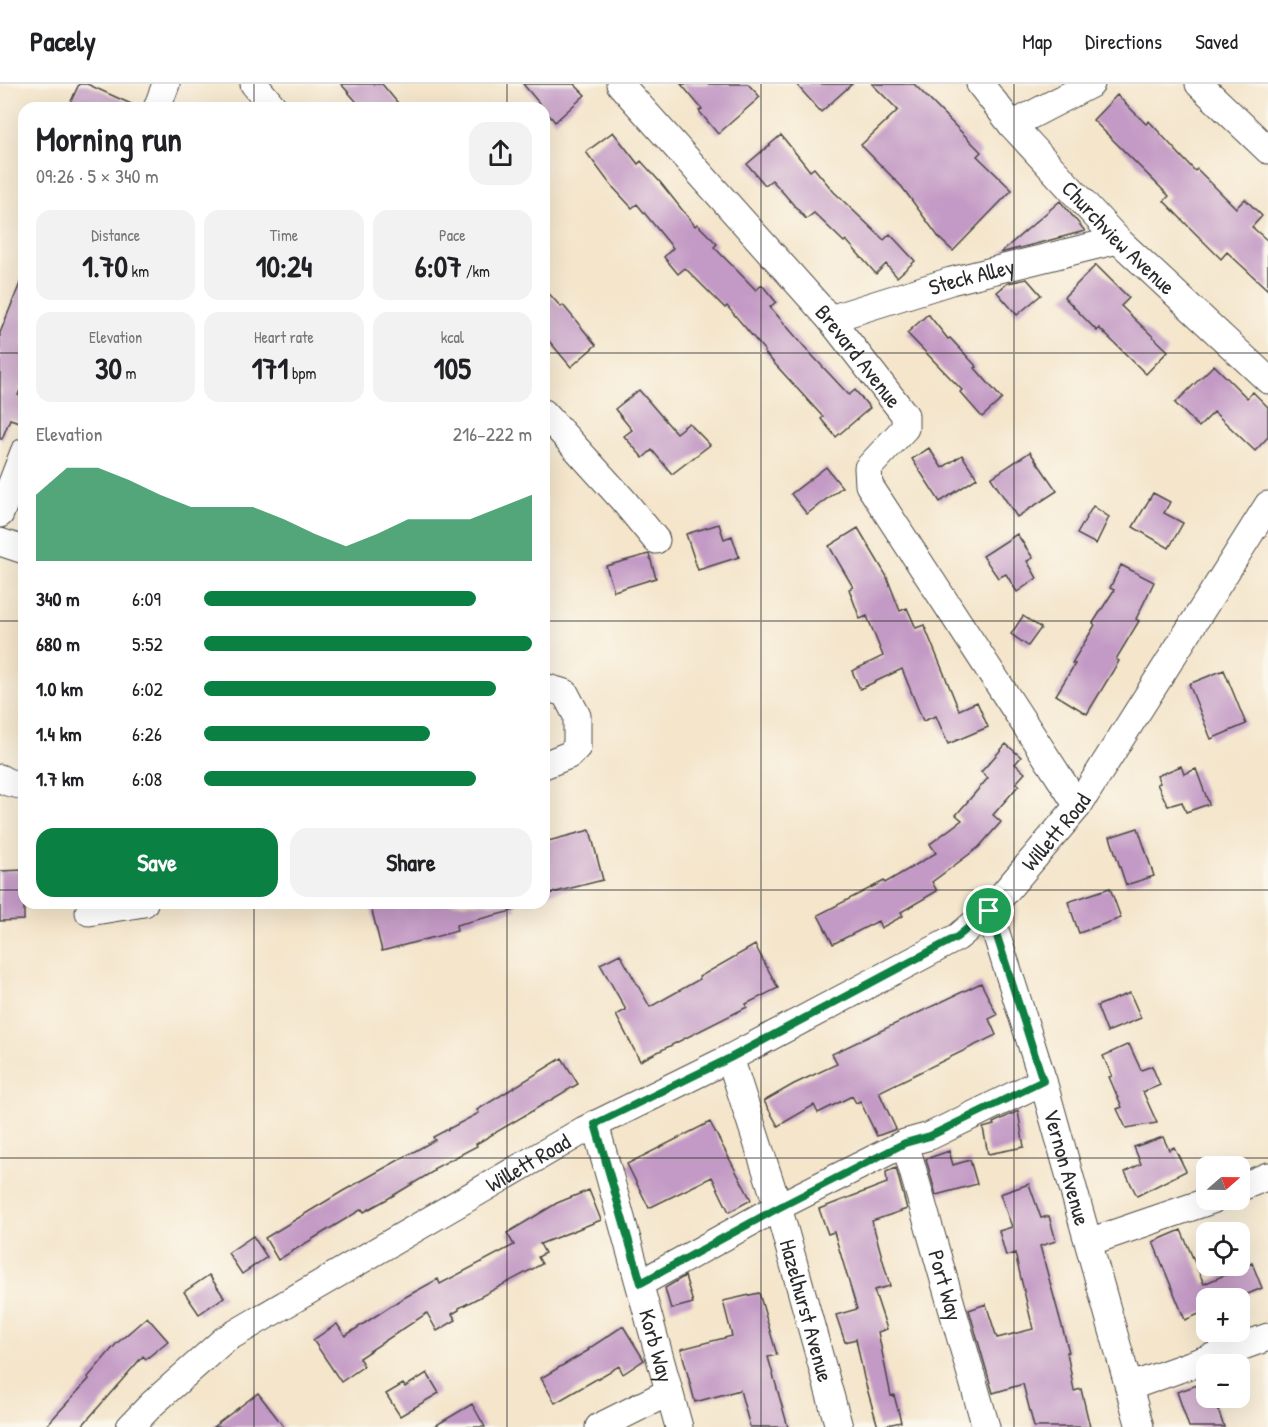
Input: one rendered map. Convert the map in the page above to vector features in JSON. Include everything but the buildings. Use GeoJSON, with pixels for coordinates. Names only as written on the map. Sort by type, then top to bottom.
{"type":"FeatureCollection","features":[{"type":"Feature","properties":{"kind":"street"},"geometry":{"type":"LineString","coordinates":[[159,102],[166,84]]}},
{"type":"Feature","properties":{"kind":"street"},"geometry":{"type":"LineString","coordinates":[[254,84],[269,102]]}},
{"type":"Feature","properties":{"kind":"street","name":"Brevard Avenue"},"geometry":{"type":"LineString","coordinates":[[620,84],[830,320],[905,415],[906,428],[868,468],[869,484],[1078,806]]}},
{"type":"Feature","properties":{"kind":"street","name":"Churchview Avenue"},"geometry":{"type":"LineString","coordinates":[[981,84],[1012,124],[1118,240],[1268,380]]}},
{"type":"Feature","properties":{"kind":"street"},"geometry":{"type":"LineString","coordinates":[[1012,124],[1051,93],[1090,84]]}},
{"type":"Feature","properties":{"kind":"street"},"geometry":{"type":"LineString","coordinates":[[1199,84],[1268,150]]}},
{"type":"Feature","properties":{"kind":"street","name":"Steck Alley"},"geometry":{"type":"LineString","coordinates":[[830,320],[951,281],[1118,240]]}},
{"type":"Feature","properties":{"kind":"street"},"geometry":{"type":"LineString","coordinates":[[550,420],[656,540]]}},
{"type":"Feature","properties":{"kind":"street"},"geometry":{"type":"LineString","coordinates":[[0,514],[18,468]]}},
{"type":"Feature","properties":{"kind":"street","name":"Willett Road"},"geometry":{"type":"LineString","coordinates":[[130,1427],[152,1404],[224,1340],[595,1124],[730,1058],[957,937],[989,911],[1078,806],[1268,505]]}},
{"type":"Feature","properties":{"kind":"street"},"geometry":{"type":"LineString","coordinates":[[0,542],[18,548]]}},
{"type":"Feature","properties":{"kind":"street"},"geometry":{"type":"LineString","coordinates":[[550,689],[565,693],[577,716],[577,747],[569,755],[550,763]]}},
{"type":"Feature","properties":{"kind":"street"},"geometry":{"type":"LineString","coordinates":[[0,778],[18,785]]}},
{"type":"Feature","properties":{"kind":"street"},"geometry":{"type":"LineString","coordinates":[[89,912],[107,909]]}},
{"type":"Feature","properties":{"kind":"street","name":"Vernon Avenue"},"geometry":{"type":"LineString","coordinates":[[989,911],[1043,1081],[1140,1427]]}},
{"type":"Feature","properties":{"kind":"street","name":"Hazelhurst Avenue"},"geometry":{"type":"LineString","coordinates":[[730,1058],[778,1208],[839,1427]]}},
{"type":"Feature","properties":{"kind":"street"},"geometry":{"type":"LineString","coordinates":[[641,1283],[778,1208],[905,1143],[930,1136],[1043,1081]]}},
{"type":"Feature","properties":{"kind":"street","name":"Korb Way"},"geometry":{"type":"LineString","coordinates":[[595,1124],[641,1283],[679,1427]]}},
{"type":"Feature","properties":{"kind":"street","name":"Port Way"},"geometry":{"type":"LineString","coordinates":[[905,1143],[986,1427]]}},
{"type":"Feature","properties":{"kind":"street"},"geometry":{"type":"LineString","coordinates":[[1250,1183],[1268,1176]]}},
{"type":"Feature","properties":{"kind":"street"},"geometry":{"type":"LineString","coordinates":[[1089,1242],[1196,1205]]}},
{"type":"Feature","properties":{"kind":"street"},"geometry":{"type":"LineString","coordinates":[[1129,1387],[1268,1337]]}},
{"type":"Feature","properties":{"kind":"street"},"geometry":{"type":"LineString","coordinates":[[599,1427],[669,1392]]}},
{"type":"Feature","properties":{"kind":"route"},"geometry":{"type":"LineString","coordinates":[[989,911],[1043,1081],[930,1136],[905,1143],[778,1208],[641,1283],[595,1124],[730,1058],[957,937],[989,911]]}}]}
